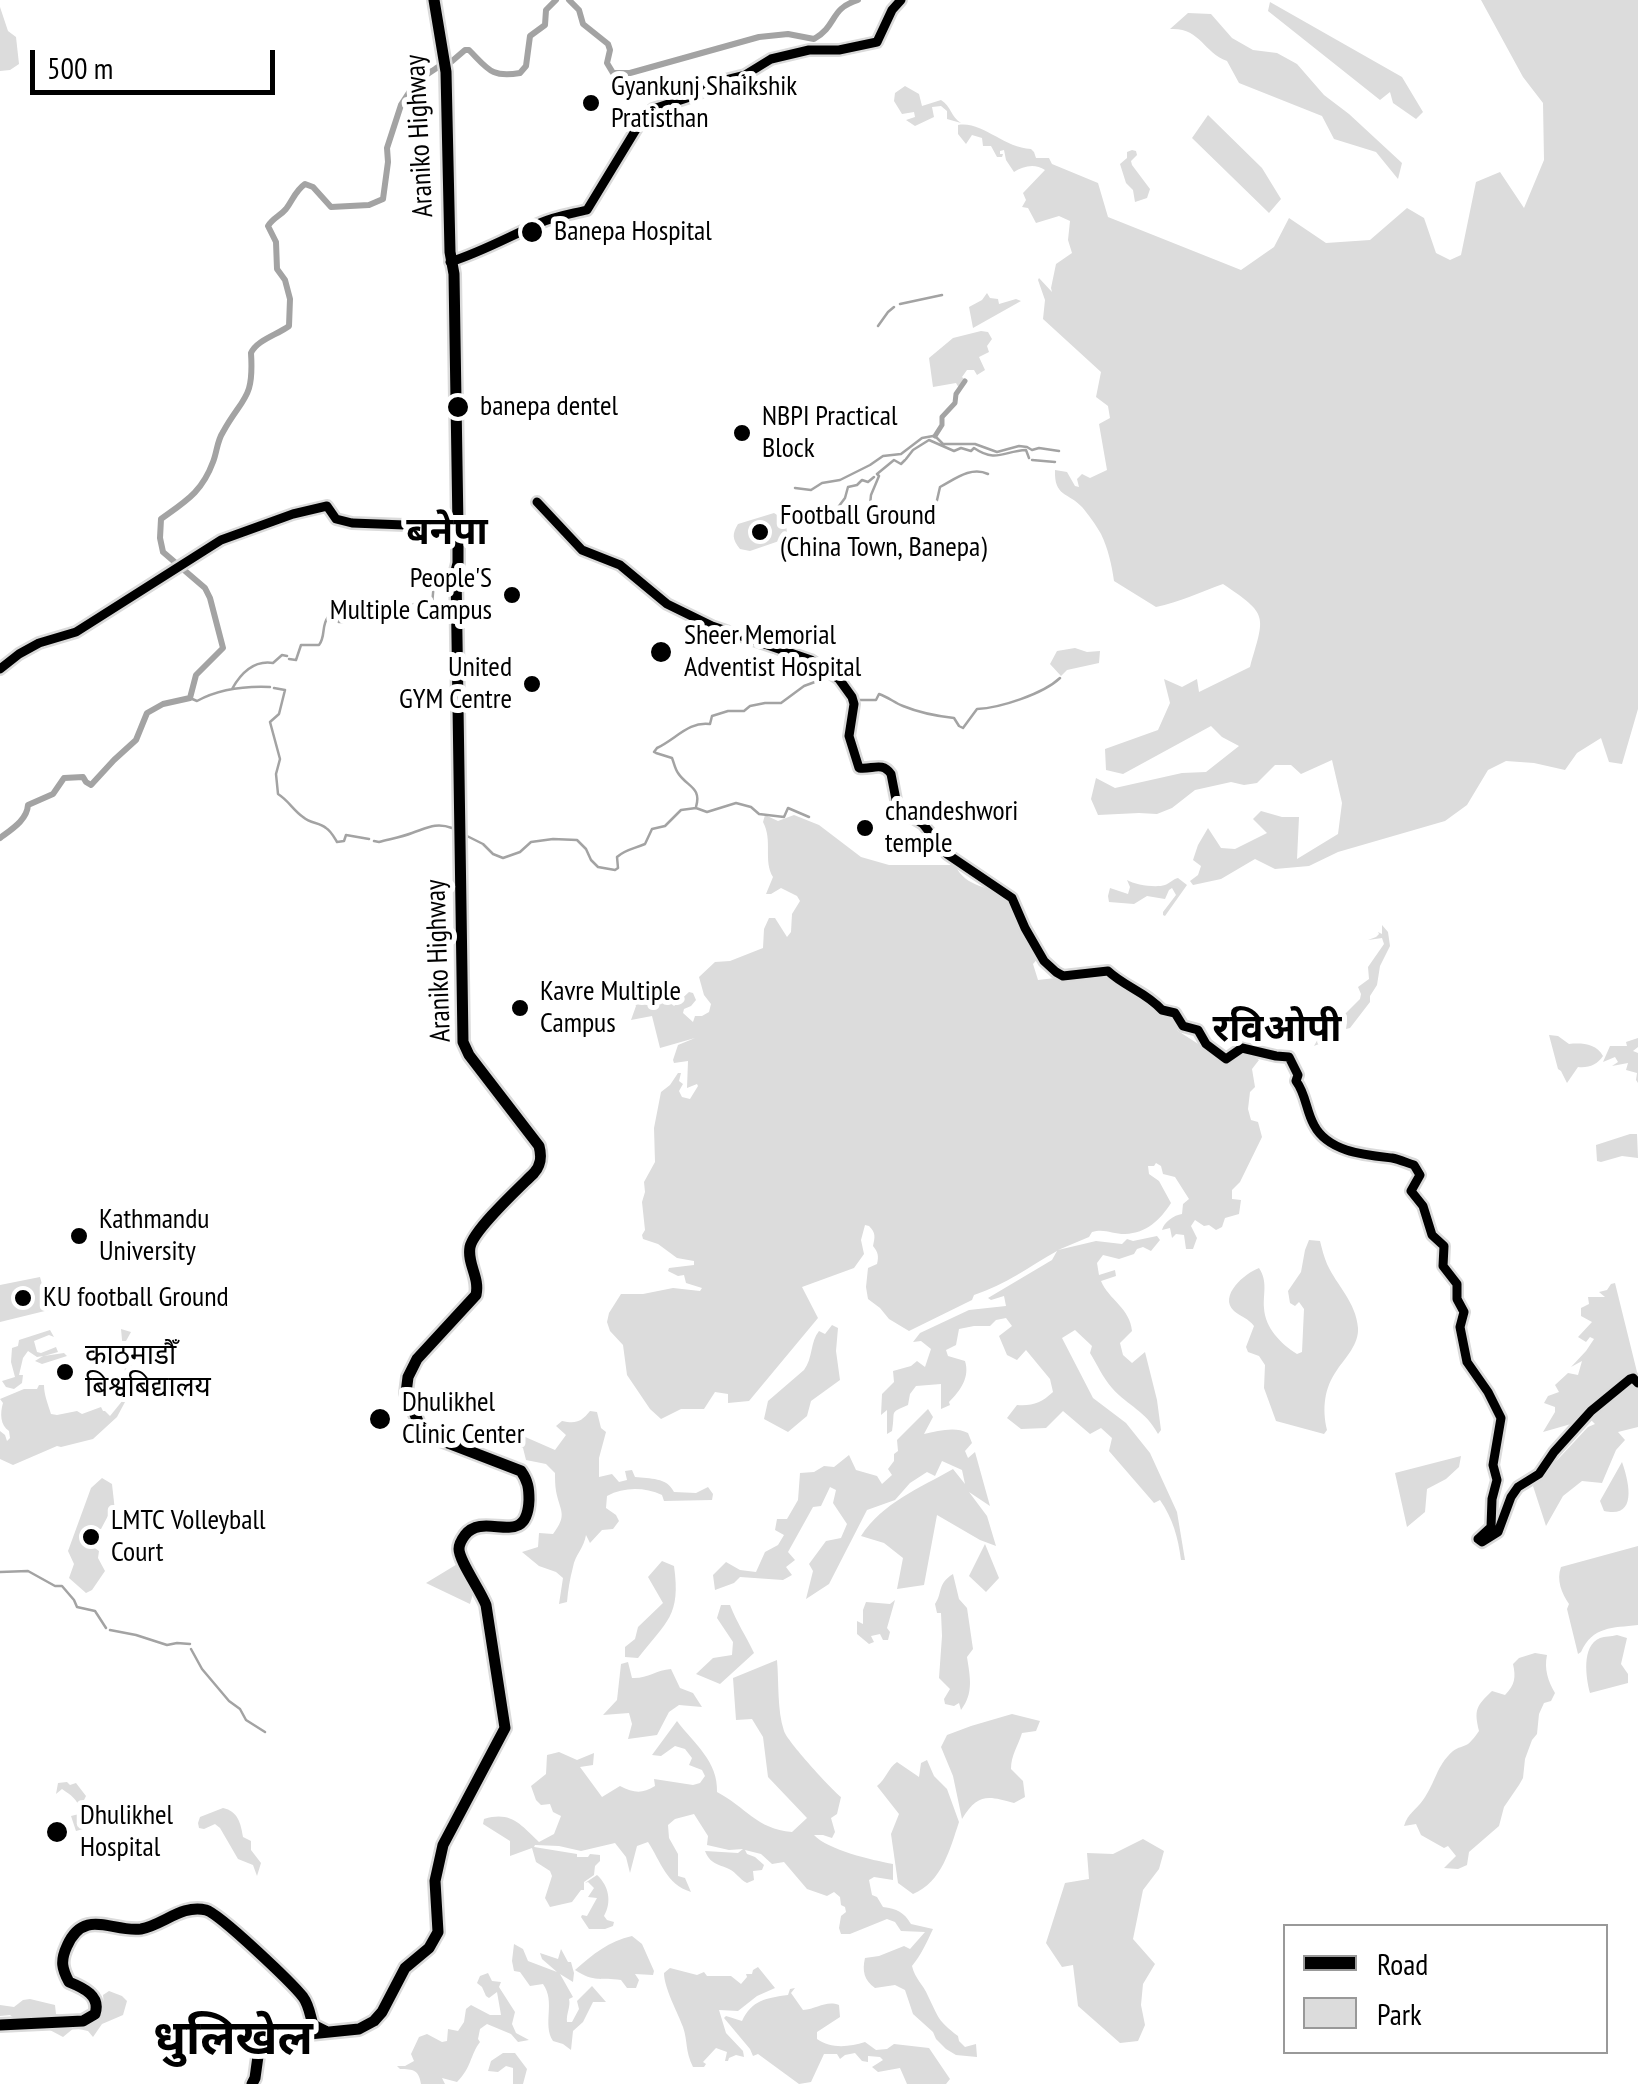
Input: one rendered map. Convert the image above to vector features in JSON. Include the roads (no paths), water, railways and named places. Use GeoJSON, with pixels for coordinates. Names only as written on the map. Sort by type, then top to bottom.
{"type":"FeatureCollection","features":[{"type":"Feature","properties":{"kind":"highway","name":"Araniko Highway"},"geometry":{"type":"LineString","coordinates":[[252,2084],[264,2042],[278,2036],[364,2028],[378,2018],[404,1968],[429,1948],[438,1932],[435,1880],[444,1845],[505,1728],[486,1606],[460,1556],[460,1544],[466,1533],[475,1528],[510,1528],[526,1520],[528,1513],[529,1486],[520,1471],[426,1433],[406,1394],[417,1359],[476,1294],[478,1284],[470,1250],[474,1236],[534,1173],[541,1156],[539,1146],[468,1055],[464,1042],[453,563],[454,274],[446,72],[434,0]]}},
{"type":"Feature","properties":{"kind":"highway"},"geometry":{"type":"LineString","coordinates":[[0,2025],[83,2020],[95,2014],[95,1998],[69,1982],[61,1962],[78,1931],[98,1923],[139,1929],[194,1909],[217,1915],[294,1987],[318,2029],[334,2032]]}},
{"type":"Feature","properties":{"kind":"highway"},"geometry":{"type":"LineString","coordinates":[[301,2034],[309,2028],[311,2019]]}},
{"type":"Feature","properties":{"kind":"main road"},"geometry":{"type":"LineString","coordinates":[[451,266],[538,223],[587,210],[653,109],[696,96],[770,60],[809,50],[839,50],[877,42],[901,0]]}},
{"type":"Feature","properties":{"kind":"main road"},"geometry":{"type":"LineString","coordinates":[[536,502],[582,550],[620,564],[667,604],[712,626],[810,660],[839,678],[854,704],[850,736],[859,768],[888,769],[898,814],[924,824],[946,854],[1012,898],[1044,962],[1058,974],[1110,972],[1151,998],[1162,1010],[1176,1012],[1182,1026],[1198,1030],[1206,1044],[1226,1059],[1242,1048],[1290,1057],[1298,1075],[1296,1082],[1302,1088],[1318,1132],[1331,1143],[1350,1150],[1412,1163],[1419,1172],[1412,1191],[1424,1209],[1432,1235],[1444,1246],[1442,1266],[1457,1284],[1457,1299],[1464,1312],[1460,1327],[1467,1362],[1501,1418],[1493,1465],[1497,1480],[1491,1527],[1478,1541],[1498,1532],[1514,1492],[1539,1474],[1591,1411],[1633,1378],[1638,1383]]}},
{"type":"Feature","properties":{"kind":"main road"},"geometry":{"type":"LineString","coordinates":[[0,669],[38,644],[76,632],[229,536],[318,507],[327,506],[336,518],[352,524],[456,527]]}},
{"type":"Feature","properties":{"kind":"waterway"},"geometry":{"type":"LineString","coordinates":[[0,838],[22,820],[28,805],[53,794],[64,778],[83,777],[91,785],[136,740],[147,713],[163,704],[190,698],[196,675],[223,648],[205,588],[163,552],[161,519],[192,495],[209,472],[221,435],[249,389],[254,348],[289,326],[290,299],[277,269],[276,242],[268,226],[305,184],[313,187],[331,207],[369,205],[383,199],[387,148],[401,105],[414,85],[465,50],[496,73],[520,73],[526,66],[530,36],[545,25],[546,10],[556,0]]}},
{"type":"Feature","properties":{"kind":"waterway"},"geometry":{"type":"LineString","coordinates":[[569,0],[579,10],[583,24],[608,44],[607,63],[613,73],[630,73],[759,37],[788,34],[814,39],[842,8],[858,0]]}},
{"type":"Feature","properties":{"kind":"waterway"},"geometry":{"type":"LineString","coordinates":[[900,304],[942,295]]}},
{"type":"Feature","properties":{"kind":"waterway"},"geometry":{"type":"LineString","coordinates":[[878,326],[894,307]]}},
{"type":"Feature","properties":{"kind":"waterway"},"geometry":{"type":"LineString","coordinates":[[935,436],[965,381]]}},
{"type":"Feature","properties":{"kind":"waterway"},"geometry":{"type":"LineString","coordinates":[[795,488],[811,490],[822,483],[840,480],[883,456],[901,454],[922,438],[933,436]]}},
{"type":"Feature","properties":{"kind":"waterway"},"geometry":{"type":"LineString","coordinates":[[935,436],[943,444],[975,444],[997,452],[1019,446],[1059,451]]}},
{"type":"Feature","properties":{"kind":"waterway"},"geometry":{"type":"LineString","coordinates":[[906,459],[929,440],[954,451],[974,448],[994,455],[1026,450],[1029,458]]}},
{"type":"Feature","properties":{"kind":"waterway"},"geometry":{"type":"LineString","coordinates":[[877,474],[894,460],[901,464],[905,460]]}},
{"type":"Feature","properties":{"kind":"waterway"},"geometry":{"type":"LineString","coordinates":[[1032,460],[1055,462]]}},
{"type":"Feature","properties":{"kind":"waterway"},"geometry":{"type":"LineString","coordinates":[[925,526],[935,509],[940,487],[969,472],[988,474]]}},
{"type":"Feature","properties":{"kind":"waterway"},"geometry":{"type":"LineString","coordinates":[[877,474],[870,505],[892,507]]}},
{"type":"Feature","properties":{"kind":"waterway"},"geometry":{"type":"LineString","coordinates":[[836,510],[848,487],[874,477]]}},
{"type":"Feature","properties":{"kind":"waterway"},"geometry":{"type":"LineString","coordinates":[[380,615],[401,612],[414,604],[432,604],[434,583]]}},
{"type":"Feature","properties":{"kind":"waterway"},"geometry":{"type":"LineString","coordinates":[[289,659],[296,660],[301,645],[319,645],[328,617],[343,622],[354,614],[377,615]]}},
{"type":"Feature","properties":{"kind":"waterway"},"geometry":{"type":"LineString","coordinates":[[232,689],[254,666],[287,656]]}},
{"type":"Feature","properties":{"kind":"waterway"},"geometry":{"type":"LineString","coordinates":[[696,807],[695,791],[678,773],[672,758],[654,752],[657,748],[689,728],[710,724],[712,716],[781,703],[804,686],[831,676]]}},
{"type":"Feature","properties":{"kind":"waterway"},"geometry":{"type":"LineString","coordinates":[[856,700],[876,700],[879,694],[916,711],[954,718],[963,728],[977,709],[1021,699],[1060,678]]}},
{"type":"Feature","properties":{"kind":"waterway"},"geometry":{"type":"LineString","coordinates":[[190,698],[197,701],[233,689],[270,687]]}},
{"type":"Feature","properties":{"kind":"waterway"},"geometry":{"type":"LineString","coordinates":[[274,688],[285,690],[279,714],[270,722],[280,759],[276,774],[278,794],[306,819],[328,829],[337,842],[344,841],[346,835],[369,839]]}},
{"type":"Feature","properties":{"kind":"waterway"},"geometry":{"type":"LineString","coordinates":[[465,835],[503,858],[520,852],[531,842],[577,840],[598,867],[615,870],[617,857],[645,844],[652,829],[665,826],[681,810],[696,808],[707,812],[736,803],[759,814],[784,817],[788,808],[809,817]]}},
{"type":"Feature","properties":{"kind":"waterway"},"geometry":{"type":"LineString","coordinates":[[374,841],[432,826],[452,828]]}},
{"type":"Feature","properties":{"kind":"waterway"},"geometry":{"type":"LineString","coordinates":[[0,1572],[28,1571],[62,1586],[77,1607],[95,1611],[106,1628]]}},
{"type":"Feature","properties":{"kind":"waterway"},"geometry":{"type":"LineString","coordinates":[[110,1630],[167,1645],[190,1644]]}},
{"type":"Feature","properties":{"kind":"waterway"},"geometry":{"type":"LineString","coordinates":[[191,1649],[229,1701],[246,1720],[265,1732]]}},
{"type":"Feature","properties":{"kind":"place","name":"Gyankunj Shaikshik Pratisthan"},"geometry":{"type":"Point","coordinates":[591,103]}},
{"type":"Feature","properties":{"kind":"place","name":"Banepa Hospital"},"geometry":{"type":"Point","coordinates":[532,232]}},
{"type":"Feature","properties":{"kind":"place","name":"banepa dentel"},"geometry":{"type":"Point","coordinates":[458,407]}},
{"type":"Feature","properties":{"kind":"place","name":"NBPI Practical Block"},"geometry":{"type":"Point","coordinates":[742,433]}},
{"type":"Feature","properties":{"kind":"place","name":"Football Ground (China Town, Banepa)"},"geometry":{"type":"Point","coordinates":[760,532]}},
{"type":"Feature","properties":{"kind":"place","name":"People'S Multiple Campus"},"geometry":{"type":"Point","coordinates":[512,595]}},
{"type":"Feature","properties":{"kind":"place","name":"Sheer Memorial Adventist Hospital"},"geometry":{"type":"Point","coordinates":[661,652]}},
{"type":"Feature","properties":{"kind":"place","name":"United GYM Centre"},"geometry":{"type":"Point","coordinates":[532,684]}},
{"type":"Feature","properties":{"kind":"place","name":"chandeshwori temple"},"geometry":{"type":"Point","coordinates":[865,828]}},
{"type":"Feature","properties":{"kind":"place","name":"Kavre Multiple Campus"},"geometry":{"type":"Point","coordinates":[520,1008]}},
{"type":"Feature","properties":{"kind":"place","name":"Kathmandu University"},"geometry":{"type":"Point","coordinates":[79,1236]}},
{"type":"Feature","properties":{"kind":"place","name":"KU football Ground"},"geometry":{"type":"Point","coordinates":[23,1298]}},
{"type":"Feature","properties":{"kind":"place","name":"काठमाडौँ बिश्वबिद्यालय"},"geometry":{"type":"Point","coordinates":[65,1372]}},
{"type":"Feature","properties":{"kind":"place","name":"Dhulikhel Clinic Center"},"geometry":{"type":"Point","coordinates":[380,1419]}},
{"type":"Feature","properties":{"kind":"place","name":"LMTC Volleyball Court"},"geometry":{"type":"Point","coordinates":[91,1537]}},
{"type":"Feature","properties":{"kind":"place","name":"Dhulikhel Hospital"},"geometry":{"type":"Point","coordinates":[57,1832]}},
{"type":"Feature","properties":{"kind":"district","name":"बनेपा"},"geometry":{"type":"Point","coordinates":[447,533]}},
{"type":"Feature","properties":{"kind":"district","name":"रविओपी"},"geometry":{"type":"Point","coordinates":[1277,1030]}},
{"type":"Feature","properties":{"kind":"district","name":"धुलिखेल"},"geometry":{"type":"Point","coordinates":[233,2040]}}]}
